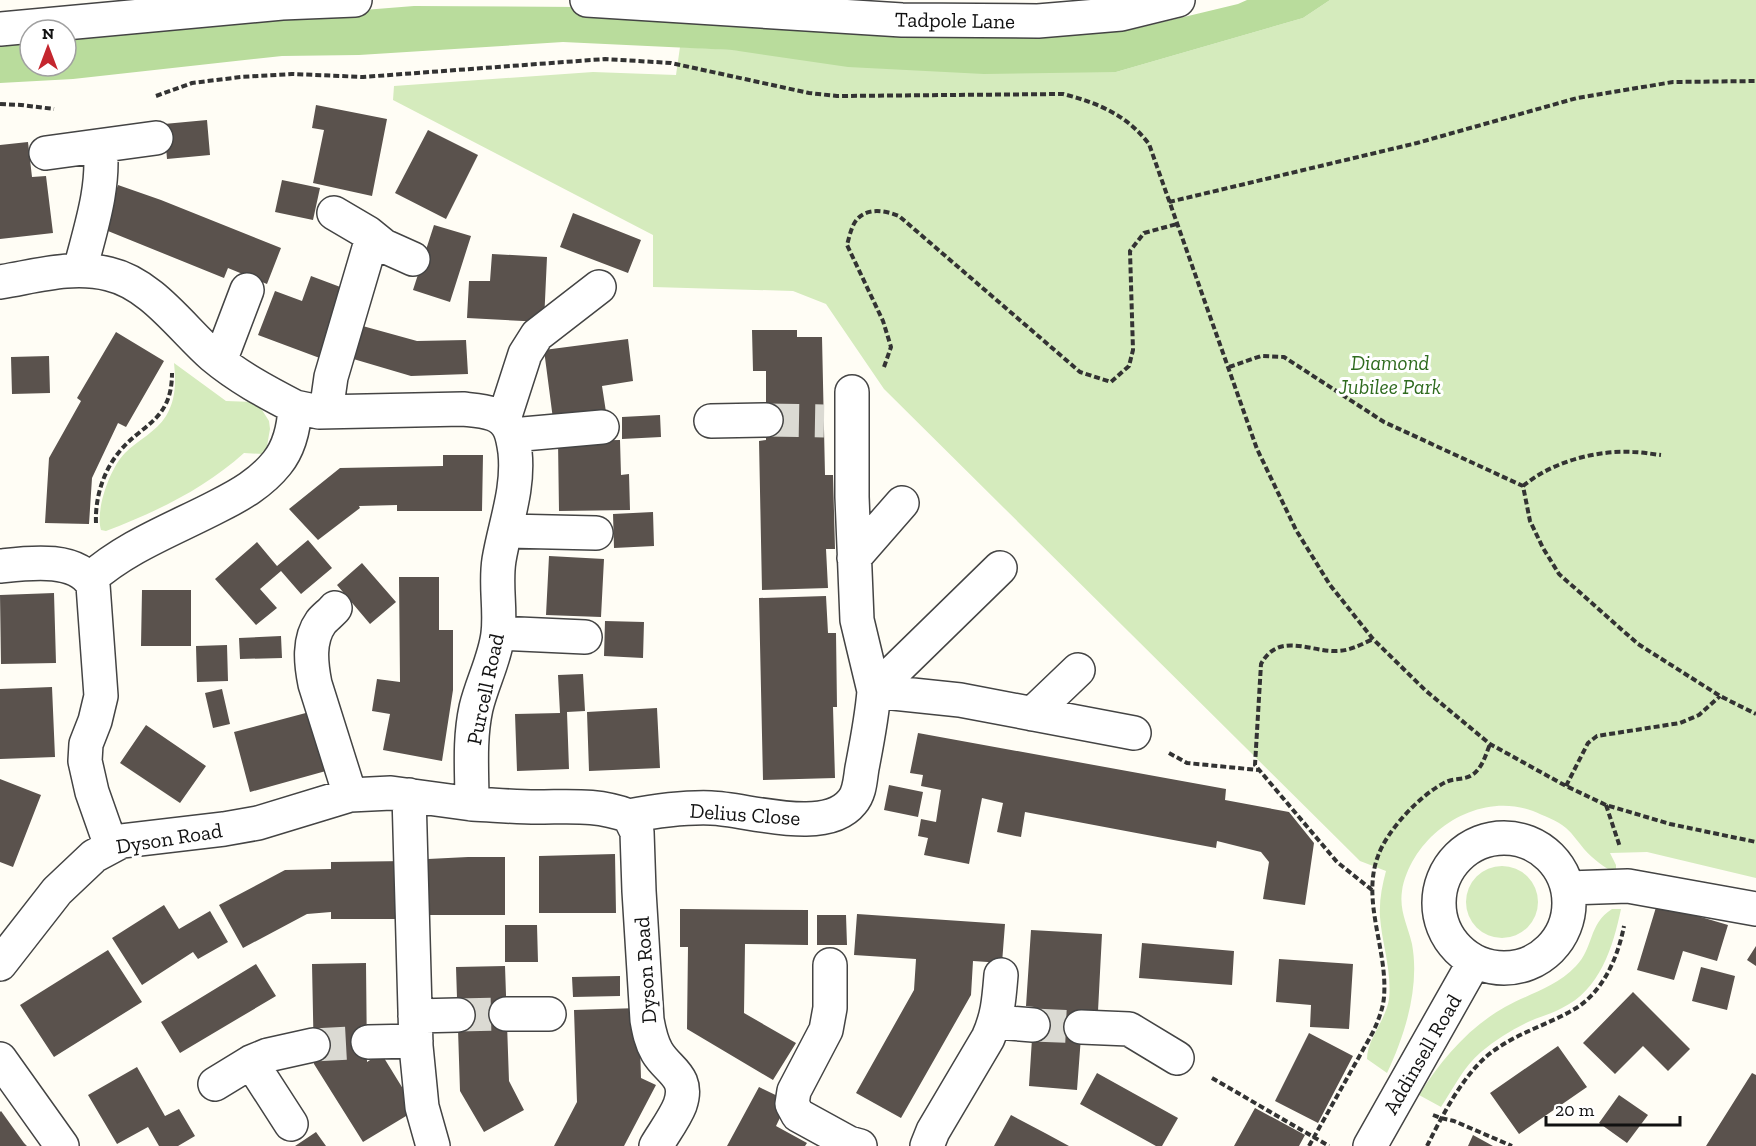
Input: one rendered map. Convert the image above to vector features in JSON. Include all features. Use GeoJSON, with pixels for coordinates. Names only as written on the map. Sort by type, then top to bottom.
{"type":"FeatureCollection","features":[{"type":"Feature","properties":{"kind":"street"},"geometry":{"type":"LineString","coordinates":[[0,29],[282,3],[355,0]]}},
{"type":"Feature","properties":{"kind":"street","name":"Tadpole Lane"},"geometry":{"type":"LineString","coordinates":[[586,0],[902,20],[1038,21],[1121,14],[1178,0]]}},
{"type":"Feature","properties":{"kind":"street"},"geometry":{"type":"LineString","coordinates":[[46,153],[156,138]]}},
{"type":"Feature","properties":{"kind":"street"},"geometry":{"type":"LineString","coordinates":[[80,270],[101,182],[100,146]]}},
{"type":"Feature","properties":{"kind":"street"},"geometry":{"type":"LineString","coordinates":[[334,213],[368,233],[384,246],[413,259]]}},
{"type":"Feature","properties":{"kind":"street"},"geometry":{"type":"LineString","coordinates":[[111,846],[92,792],[85,761],[86,744],[101,696],[93,585],[100,571],[149,540],[251,488],[278,463],[291,438],[294,426],[311,410],[332,377],[372,238]]}},
{"type":"Feature","properties":{"kind":"street"},"geometry":{"type":"LineString","coordinates":[[0,282],[63,270],[112,274],[134,284],[162,304],[193,337],[249,383],[311,410],[463,409],[487,412],[508,427],[602,427]]}},
{"type":"Feature","properties":{"kind":"street","name":"Purcell Road"},"geometry":{"type":"LineString","coordinates":[[472,804],[473,730],[498,633],[499,562],[514,494],[515,458],[508,427],[525,354],[537,335],[599,287]]}},
{"type":"Feature","properties":{"kind":"street"},"geometry":{"type":"LineString","coordinates":[[220,361],[247,290]]}},
{"type":"Feature","properties":{"kind":"street","name":"Delius Close"},"geometry":{"type":"LineString","coordinates":[[629,816],[692,808],[713,808],[790,819],[808,819],[838,813],[848,807],[858,792],[874,691],[857,620],[842,411]]}},
{"type":"Feature","properties":{"kind":"street"},"geometry":{"type":"LineString","coordinates":[[711,421],[766,420]]}},
{"type":"Feature","properties":{"kind":"street"},"geometry":{"type":"LineString","coordinates":[[854,558],[902,503]]}},
{"type":"Feature","properties":{"kind":"street"},"geometry":{"type":"LineString","coordinates":[[506,531],[596,533]]}},
{"type":"Feature","properties":{"kind":"street"},"geometry":{"type":"LineString","coordinates":[[0,566],[34,563],[100,571]]}},
{"type":"Feature","properties":{"kind":"street"},"geometry":{"type":"LineString","coordinates":[[874,691],[1000,568]]}},
{"type":"Feature","properties":{"kind":"street"},"geometry":{"type":"LineString","coordinates":[[335,608],[320,623],[315,634],[312,665],[315,684],[350,795]]}},
{"type":"Feature","properties":{"kind":"street"},"geometry":{"type":"LineString","coordinates":[[498,633],[585,637]]}},
{"type":"Feature","properties":{"kind":"street"},"geometry":{"type":"LineString","coordinates":[[1032,714],[1078,670]]}},
{"type":"Feature","properties":{"kind":"street"},"geometry":{"type":"LineString","coordinates":[[874,691],[960,700],[1134,733]]}},
{"type":"Feature","properties":{"kind":"street","name":"Dyson Road"},"geometry":{"type":"LineString","coordinates":[[0,964],[57,891],[94,856],[122,841],[258,823],[350,795],[391,793],[472,804]]}},
{"type":"Feature","properties":{"kind":"street"},"geometry":{"type":"LineString","coordinates":[[409,795],[415,1029],[422,1107],[433,1146]]}},
{"type":"Feature","properties":{"kind":"street"},"geometry":{"type":"LineString","coordinates":[[472,804],[536,807],[584,806],[608,809],[629,816]]}},
{"type":"Feature","properties":{"kind":"street","name":"Dyson Road"},"geometry":{"type":"LineString","coordinates":[[629,816],[637,832],[647,1020],[657,1053],[676,1073],[682,1089],[680,1104],[656,1146]]}},
{"type":"Feature","properties":{"kind":"street"},"geometry":{"type":"LineString","coordinates":[[1505,837],[1527,842],[1545,852],[1559,868],[1568,888],[1569,909],[1564,929],[1552,948],[1536,960],[1516,968],[1494,968],[1474,962],[1456,949],[1444,931],[1438,910],[1440,888],[1448,868],[1464,852],[1483,841],[1505,837]]}},
{"type":"Feature","properties":{"kind":"street"},"geometry":{"type":"LineString","coordinates":[[1568,888],[1628,886],[1756,909]]}},
{"type":"Feature","properties":{"kind":"street","name":"Addinsell Road"},"geometry":{"type":"LineString","coordinates":[[1370,1146],[1474,962]]}},
{"type":"Feature","properties":{"kind":"street"},"geometry":{"type":"LineString","coordinates":[[830,965],[829,1019],[823,1037],[794,1091],[792,1104],[798,1116],[849,1143],[860,1146]]}},
{"type":"Feature","properties":{"kind":"street"},"geometry":{"type":"LineString","coordinates":[[927,1146],[933,1131],[988,1038],[995,1022],[1001,975]]}},
{"type":"Feature","properties":{"kind":"street"},"geometry":{"type":"LineString","coordinates":[[506,1014],[549,1014]]}},
{"type":"Feature","properties":{"kind":"street"},"geometry":{"type":"LineString","coordinates":[[368,1042],[458,1015]]}},
{"type":"Feature","properties":{"kind":"street"},"geometry":{"type":"LineString","coordinates":[[995,1022],[1033,1024]]}},
{"type":"Feature","properties":{"kind":"street"},"geometry":{"type":"LineString","coordinates":[[1082,1027],[1129,1029],[1177,1058]]}},
{"type":"Feature","properties":{"kind":"street"},"geometry":{"type":"LineString","coordinates":[[215,1084],[251,1062],[268,1055],[313,1044]]}},
{"type":"Feature","properties":{"kind":"street"},"geometry":{"type":"LineString","coordinates":[[251,1062],[291,1124]]}},
{"type":"Feature","properties":{"kind":"street"},"geometry":{"type":"LineString","coordinates":[[2,1066],[62,1146]]}},
{"type":"Feature","properties":{"kind":"path"},"geometry":{"type":"LineString","coordinates":[[154,97],[192,83],[241,77],[292,74],[363,77],[605,59],[671,63],[809,93],[837,96],[1063,94],[1088,100],[1128,121],[1149,144],[1257,449],[1296,530],[1330,585],[1373,639],[1425,690],[1490,744],[1566,786],[1606,805],[1670,824],[1756,842]]}},
{"type":"Feature","properties":{"kind":"path"},"geometry":{"type":"LineString","coordinates":[[1169,202],[1417,143],[1577,98],[1673,82],[1756,81]]}},
{"type":"Feature","properties":{"kind":"path"},"geometry":{"type":"LineString","coordinates":[[0,104],[58,110]]}},
{"type":"Feature","properties":{"kind":"path"},"geometry":{"type":"LineString","coordinates":[[842,411],[867,378],[883,370],[891,346],[883,321],[847,245],[855,222],[868,211],[886,211],[899,216],[1080,372],[1111,382],[1129,366],[1133,350],[1130,251],[1144,233],[1177,224]]}},
{"type":"Feature","properties":{"kind":"path"},"geometry":{"type":"LineString","coordinates":[[100,571],[96,534],[100,488],[116,457],[158,417],[172,382],[171,358],[193,337]]}},
{"type":"Feature","properties":{"kind":"path"},"geometry":{"type":"LineString","coordinates":[[1229,367],[1261,356],[1284,357],[1384,422],[1523,486]]}},
{"type":"Feature","properties":{"kind":"path"},"geometry":{"type":"LineString","coordinates":[[1523,486],[1533,478],[1560,465],[1586,456],[1605,452],[1661,455]]}},
{"type":"Feature","properties":{"kind":"path"},"geometry":{"type":"LineString","coordinates":[[1523,486],[1530,521],[1559,574],[1638,644],[1720,696],[1756,714]]}},
{"type":"Feature","properties":{"kind":"path"},"geometry":{"type":"LineString","coordinates":[[1372,890],[1337,862],[1255,765],[1261,664],[1267,653],[1274,648],[1291,645],[1333,651],[1346,650],[1373,639]]}},
{"type":"Feature","properties":{"kind":"path"},"geometry":{"type":"LineString","coordinates":[[1566,786],[1588,743],[1597,736],[1680,723],[1699,716],[1720,696]]}},
{"type":"Feature","properties":{"kind":"path"},"geometry":{"type":"LineString","coordinates":[[1134,733],[1187,763],[1258,770]]}},
{"type":"Feature","properties":{"kind":"path"},"geometry":{"type":"LineString","coordinates":[[1309,1146],[1380,1016],[1384,998],[1384,976],[1372,890],[1373,873],[1379,853],[1390,833],[1417,804],[1442,784],[1473,775],[1490,744]]}},
{"type":"Feature","properties":{"kind":"path"},"geometry":{"type":"LineString","coordinates":[[1427,1146],[1441,1118],[1472,1072],[1488,1056],[1525,1032],[1572,1011],[1585,1002],[1613,964],[1626,917],[1628,886],[1622,855],[1606,805]]}},
{"type":"Feature","properties":{"kind":"path"},"geometry":{"type":"LineString","coordinates":[[1177,1058],[1329,1146]]}},
{"type":"Feature","properties":{"kind":"path"},"geometry":{"type":"LineString","coordinates":[[1397,1098],[1512,1146]]}},
{"type":"Feature","properties":{"kind":"green space"},"geometry":{"type":"Polygon","coordinates":[[[1247,0],[1330,0],[1303,18],[1116,72],[984,74],[848,67],[732,50],[563,42],[359,55],[282,56],[73,79],[0,83],[0,40],[18,38],[18,78],[78,78],[78,33],[414,6],[579,7],[1057,35],[1134,29],[1247,0]]]}},
{"type":"Feature","properties":{"kind":"green space","name":"Diamond Jubilee Park"},"geometry":{"type":"Polygon","coordinates":[[[1330,0],[1756,0],[1756,878],[1647,852],[1610,853],[1616,865],[1616,874],[1591,856],[1562,825],[1533,811],[1512,806],[1490,807],[1470,812],[1450,822],[1433,835],[1419,852],[1408,870],[1402,891],[1403,912],[1412,944],[1414,977],[1405,1027],[1387,1073],[1367,1059],[1370,1044],[1389,999],[1388,968],[1380,911],[1386,871],[1360,861],[884,389],[826,304],[793,291],[653,287],[653,235],[393,100],[394,86],[593,72],[676,75],[680,47],[1116,72],[1303,18],[1330,0]]]}},
{"type":"Feature","properties":{"kind":"green space"},"geometry":{"type":"Polygon","coordinates":[[[174,363],[226,401],[253,402],[262,410],[269,421],[267,446],[263,454],[244,453],[213,478],[179,498],[143,516],[106,531],[101,530],[102,501],[109,479],[119,460],[157,427],[172,404],[174,363]]]}},
{"type":"Feature","properties":{"kind":"green space"},"geometry":{"type":"Polygon","coordinates":[[[1502,866],[1522,872],[1532,882],[1538,902],[1532,922],[1522,932],[1502,938],[1482,932],[1472,922],[1466,902],[1472,882],[1482,872],[1502,866]]]}},
{"type":"Feature","properties":{"kind":"green space"},"geometry":{"type":"Polygon","coordinates":[[[1612,909],[1621,909],[1614,938],[1603,966],[1586,990],[1562,1008],[1522,1025],[1486,1048],[1464,1071],[1441,1107],[1419,1095],[1446,1057],[1479,1024],[1505,1007],[1551,985],[1568,974],[1582,959],[1599,922],[1612,909]]]}},
{"type":"Feature","properties":{"kind":"building"},"geometry":{"type":"Polygon","coordinates":[[[316,105],[387,119],[372,196],[313,183],[324,130],[312,128],[316,105]]]}},
{"type":"Feature","properties":{"kind":"building"},"geometry":{"type":"Polygon","coordinates":[[[207,120],[210,155],[167,159],[164,124],[207,120]]]}},
{"type":"Feature","properties":{"kind":"building"},"geometry":{"type":"Polygon","coordinates":[[[428,130],[478,155],[446,219],[395,193],[428,130]]]}},
{"type":"Feature","properties":{"kind":"building"},"geometry":{"type":"Polygon","coordinates":[[[28,142],[32,177],[46,176],[53,233],[0,239],[0,145],[28,142]]]}},
{"type":"Feature","properties":{"kind":"building"},"geometry":{"type":"Polygon","coordinates":[[[282,180],[320,188],[313,220],[275,212],[282,180]]]}},
{"type":"Feature","properties":{"kind":"building"},"geometry":{"type":"Polygon","coordinates":[[[118,185],[281,248],[267,284],[228,268],[224,278],[103,229],[118,185]]]}},
{"type":"Feature","properties":{"kind":"building"},"geometry":{"type":"Polygon","coordinates":[[[573,213],[641,240],[628,273],[560,247],[573,213]]]}},
{"type":"Feature","properties":{"kind":"building"},"geometry":{"type":"Polygon","coordinates":[[[434,225],[471,236],[450,302],[413,290],[434,225]]]}},
{"type":"Feature","properties":{"kind":"building"},"geometry":{"type":"Polygon","coordinates":[[[492,254],[547,257],[544,322],[467,318],[469,281],[490,281],[492,254]]]}},
{"type":"Feature","properties":{"kind":"building"},"geometry":{"type":"Polygon","coordinates":[[[311,276],[351,291],[325,360],[258,335],[275,291],[302,301],[311,276]]]}},
{"type":"Feature","properties":{"kind":"building"},"geometry":{"type":"Polygon","coordinates":[[[359,325],[417,341],[466,340],[468,374],[411,376],[350,358],[359,325]]]}},
{"type":"Feature","properties":{"kind":"building"},"geometry":{"type":"Polygon","coordinates":[[[752,330],[797,330],[797,337],[822,337],[825,475],[833,475],[835,549],[826,549],[828,588],[762,590],[759,441],[766,440],[766,371],[753,371],[752,330]]]}},
{"type":"Feature","properties":{"kind":"building"},"geometry":{"type":"Polygon","coordinates":[[[116,332],[164,361],[126,427],[118,423],[92,478],[89,524],[45,523],[49,458],[81,401],[77,398],[116,332]]]}},
{"type":"Feature","properties":{"kind":"building"},"geometry":{"type":"Polygon","coordinates":[[[628,339],[633,381],[602,386],[606,412],[553,419],[544,350],[628,339]]]}},
{"type":"Feature","properties":{"kind":"building"},"geometry":{"type":"Polygon","coordinates":[[[49,356],[50,393],[12,394],[11,357],[49,356]]]}},
{"type":"Feature","properties":{"kind":"building"},"geometry":{"type":"Polygon","coordinates":[[[660,415],[661,437],[622,439],[622,417],[660,415]]]}},
{"type":"Feature","properties":{"kind":"building"},"geometry":{"type":"Polygon","coordinates":[[[620,440],[621,475],[629,474],[630,510],[559,511],[558,441],[620,440]]]}},
{"type":"Feature","properties":{"kind":"building"},"geometry":{"type":"Polygon","coordinates":[[[443,455],[483,455],[482,511],[397,511],[397,505],[359,506],[360,508],[318,540],[289,509],[340,468],[443,466],[443,455]]]}},
{"type":"Feature","properties":{"kind":"building"},"geometry":{"type":"Polygon","coordinates":[[[653,512],[654,546],[614,548],[613,514],[653,512]]]}},
{"type":"Feature","properties":{"kind":"building"},"geometry":{"type":"Polygon","coordinates":[[[308,540],[332,568],[301,594],[281,571],[260,589],[277,608],[256,625],[215,579],[257,542],[277,566],[308,540]]]}},
{"type":"Feature","properties":{"kind":"building"},"geometry":{"type":"Polygon","coordinates":[[[549,556],[604,559],[601,617],[546,615],[549,556]]]}},
{"type":"Feature","properties":{"kind":"building"},"geometry":{"type":"Polygon","coordinates":[[[362,563],[396,602],[370,624],[337,585],[362,563]]]}},
{"type":"Feature","properties":{"kind":"building"},"geometry":{"type":"Polygon","coordinates":[[[399,577],[439,577],[439,630],[453,630],[453,690],[442,761],[383,750],[390,714],[372,711],[377,679],[400,682],[399,577]]]}},
{"type":"Feature","properties":{"kind":"building"},"geometry":{"type":"Polygon","coordinates":[[[142,590],[191,590],[191,646],[141,646],[142,590]]]}},
{"type":"Feature","properties":{"kind":"building"},"geometry":{"type":"Polygon","coordinates":[[[54,593],[56,663],[1,664],[0,595],[54,593]]]}},
{"type":"Feature","properties":{"kind":"building"},"geometry":{"type":"Polygon","coordinates":[[[826,596],[828,633],[836,633],[837,707],[833,707],[835,778],[763,780],[759,598],[826,596]]]}},
{"type":"Feature","properties":{"kind":"building"},"geometry":{"type":"Polygon","coordinates":[[[605,621],[644,622],[643,658],[604,656],[605,621]]]}},
{"type":"Feature","properties":{"kind":"building"},"geometry":{"type":"Polygon","coordinates":[[[281,636],[282,658],[240,659],[239,638],[281,636]]]}},
{"type":"Feature","properties":{"kind":"building"},"geometry":{"type":"Polygon","coordinates":[[[227,645],[228,681],[197,682],[196,646],[227,645]]]}},
{"type":"Feature","properties":{"kind":"building"},"geometry":{"type":"Polygon","coordinates":[[[583,674],[585,711],[567,712],[569,769],[517,771],[515,714],[560,713],[558,675],[583,674]]]}},
{"type":"Feature","properties":{"kind":"building"},"geometry":{"type":"Polygon","coordinates":[[[52,687],[55,757],[0,759],[0,689],[52,687]]]}},
{"type":"Feature","properties":{"kind":"building"},"geometry":{"type":"Polygon","coordinates":[[[222,689],[230,724],[213,728],[205,693],[222,689]]]}},
{"type":"Feature","properties":{"kind":"building"},"geometry":{"type":"Polygon","coordinates":[[[657,708],[660,768],[589,771],[587,712],[657,708]]]}},
{"type":"Feature","properties":{"kind":"building"},"geometry":{"type":"Polygon","coordinates":[[[317,710],[333,769],[250,792],[234,732],[317,710]]]}},
{"type":"Feature","properties":{"kind":"building"},"geometry":{"type":"Polygon","coordinates":[[[146,725],[206,766],[180,803],[120,763],[146,725]]]}},
{"type":"Feature","properties":{"kind":"building"},"geometry":{"type":"Polygon","coordinates":[[[918,733],[1226,789],[1225,800],[1289,812],[1314,843],[1305,905],[1263,899],[1269,862],[1261,852],[1217,841],[1216,848],[1025,812],[1021,837],[997,832],[1003,803],[982,798],[969,864],[924,855],[928,838],[918,836],[921,819],[936,822],[941,790],[921,786],[923,775],[910,773],[918,733]]]}},
{"type":"Feature","properties":{"kind":"building"},"geometry":{"type":"Polygon","coordinates":[[[0,779],[41,795],[13,867],[0,862],[0,779]]]}},
{"type":"Feature","properties":{"kind":"building"},"geometry":{"type":"Polygon","coordinates":[[[889,785],[923,792],[918,817],[884,810],[889,785]]]}},
{"type":"Feature","properties":{"kind":"building"},"geometry":{"type":"Polygon","coordinates":[[[615,854],[616,913],[539,913],[539,856],[615,854]]]}},
{"type":"Feature","properties":{"kind":"building"},"geometry":{"type":"Polygon","coordinates":[[[505,857],[505,915],[429,915],[428,859],[505,857]]]}},
{"type":"Feature","properties":{"kind":"building"},"geometry":{"type":"Polygon","coordinates":[[[407,861],[407,919],[331,919],[331,912],[307,914],[243,948],[219,905],[285,870],[331,869],[331,862],[407,861]]]}},
{"type":"Feature","properties":{"kind":"building"},"geometry":{"type":"Polygon","coordinates":[[[1657,904],[1728,925],[1717,961],[1683,951],[1674,980],[1637,970],[1657,904]]]}},
{"type":"Feature","properties":{"kind":"building"},"geometry":{"type":"Polygon","coordinates":[[[164,905],[179,929],[210,911],[228,942],[198,959],[193,952],[142,985],[112,938],[164,905]]]}},
{"type":"Feature","properties":{"kind":"building"},"geometry":{"type":"Polygon","coordinates":[[[680,909],[808,910],[808,945],[745,944],[744,1013],[796,1043],[773,1080],[687,1029],[688,947],[680,947],[680,909]]]}},
{"type":"Feature","properties":{"kind":"building"},"geometry":{"type":"Polygon","coordinates":[[[857,914],[1005,924],[1002,963],[973,961],[971,995],[901,1118],[856,1093],[914,990],[916,959],[854,955],[857,914]]]}},
{"type":"Feature","properties":{"kind":"building"},"geometry":{"type":"Polygon","coordinates":[[[817,915],[846,915],[847,945],[817,945],[817,915]]]}},
{"type":"Feature","properties":{"kind":"building"},"geometry":{"type":"Polygon","coordinates":[[[505,925],[537,925],[538,962],[505,962],[505,925]]]}},
{"type":"Feature","properties":{"kind":"building"},"geometry":{"type":"Polygon","coordinates":[[[1031,930],[1102,934],[1098,1011],[1083,1010],[1077,1090],[1029,1086],[1034,1007],[1026,1006],[1031,930]]]}},
{"type":"Feature","properties":{"kind":"building"},"geometry":{"type":"Polygon","coordinates":[[[1142,943],[1234,951],[1232,985],[1139,978],[1142,943]]]}},
{"type":"Feature","properties":{"kind":"building"},"geometry":{"type":"Polygon","coordinates":[[[1756,946],[1756,966],[1747,960],[1756,946]]]}},
{"type":"Feature","properties":{"kind":"building"},"geometry":{"type":"Polygon","coordinates":[[[108,950],[142,1002],[54,1057],[20,1005],[108,950]]]}},
{"type":"Feature","properties":{"kind":"building"},"geometry":{"type":"Polygon","coordinates":[[[1279,959],[1353,964],[1349,1029],[1310,1027],[1311,1005],[1276,1002],[1279,959]]]}},
{"type":"Feature","properties":{"kind":"building"},"geometry":{"type":"Polygon","coordinates":[[[366,963],[367,1062],[381,1053],[416,1110],[363,1142],[314,1064],[312,964],[366,963]]]}},
{"type":"Feature","properties":{"kind":"building"},"geometry":{"type":"Polygon","coordinates":[[[256,964],[276,996],[180,1053],[161,1022],[256,964]]]}},
{"type":"Feature","properties":{"kind":"building"},"geometry":{"type":"Polygon","coordinates":[[[505,966],[509,1081],[524,1110],[484,1132],[460,1091],[456,967],[505,966]]]}},
{"type":"Feature","properties":{"kind":"building"},"geometry":{"type":"Polygon","coordinates":[[[1701,967],[1735,976],[1727,1010],[1692,1001],[1701,967]]]}},
{"type":"Feature","properties":{"kind":"building"},"geometry":{"type":"Polygon","coordinates":[[[620,976],[620,996],[573,997],[572,977],[620,976]]]}},
{"type":"Feature","properties":{"kind":"building"},"geometry":{"type":"Polygon","coordinates":[[[1633,992],[1690,1049],[1668,1071],[1643,1046],[1615,1074],[1583,1043],[1633,992]]]}},
{"type":"Feature","properties":{"kind":"building"},"geometry":{"type":"Polygon","coordinates":[[[639,1008],[641,1078],[656,1085],[624,1146],[554,1146],[577,1102],[574,1010],[639,1008]]]}},
{"type":"Feature","properties":{"kind":"building"},"geometry":{"type":"Polygon","coordinates":[[[1309,1033],[1353,1056],[1318,1123],[1275,1101],[1309,1033]]]}},
{"type":"Feature","properties":{"kind":"building"},"geometry":{"type":"Polygon","coordinates":[[[1558,1046],[1587,1087],[1519,1134],[1490,1093],[1558,1046]]]}},
{"type":"Feature","properties":{"kind":"building"},"geometry":{"type":"Polygon","coordinates":[[[137,1067],[165,1116],[179,1109],[195,1136],[178,1146],[159,1146],[148,1127],[117,1144],[88,1095],[137,1067]]]}},
{"type":"Feature","properties":{"kind":"building"},"geometry":{"type":"Polygon","coordinates":[[[1097,1073],[1178,1118],[1162,1146],[1156,1146],[1080,1104],[1097,1073]]]}},
{"type":"Feature","properties":{"kind":"building"},"geometry":{"type":"Polygon","coordinates":[[[1752,1073],[1756,1075],[1756,1146],[1706,1146],[1752,1073]]]}},
{"type":"Feature","properties":{"kind":"building"},"geometry":{"type":"Polygon","coordinates":[[[759,1087],[788,1101],[776,1126],[807,1143],[805,1146],[727,1146],[759,1087]]]}},
{"type":"Feature","properties":{"kind":"building"},"geometry":{"type":"Polygon","coordinates":[[[1619,1095],[1648,1115],[1627,1143],[1599,1123],[1619,1095]]]}},
{"type":"Feature","properties":{"kind":"building"},"geometry":{"type":"Polygon","coordinates":[[[1255,1108],[1305,1135],[1299,1146],[1234,1146],[1255,1108]]]}},
{"type":"Feature","properties":{"kind":"building"},"geometry":{"type":"Polygon","coordinates":[[[1,1111],[24,1143],[27,1146],[0,1146],[1,1111]]]}},
{"type":"Feature","properties":{"kind":"building"},"geometry":{"type":"Polygon","coordinates":[[[1011,1115],[1045,1133],[1069,1146],[994,1146],[1011,1115]]]}},
{"type":"Feature","properties":{"kind":"building"},"geometry":{"type":"Polygon","coordinates":[[[316,1132],[326,1146],[295,1146],[316,1132]]]}},
{"type":"Feature","properties":{"kind":"building"},"geometry":{"type":"Polygon","coordinates":[[[1473,1135],[1493,1146],[1468,1146],[1473,1135]]]}},
{"type":"Feature","properties":{"kind":"tunnel"},"geometry":{"type":"LineString","coordinates":[[766,420],[824,421]]}},
{"type":"Feature","properties":{"kind":"tunnel"},"geometry":{"type":"LineString","coordinates":[[458,1015],[506,1014]]}},
{"type":"Feature","properties":{"kind":"tunnel"},"geometry":{"type":"LineString","coordinates":[[1033,1025],[1081,1027]]}},
{"type":"Feature","properties":{"kind":"tunnel"},"geometry":{"type":"LineString","coordinates":[[313,1045],[368,1042]]}}]}
